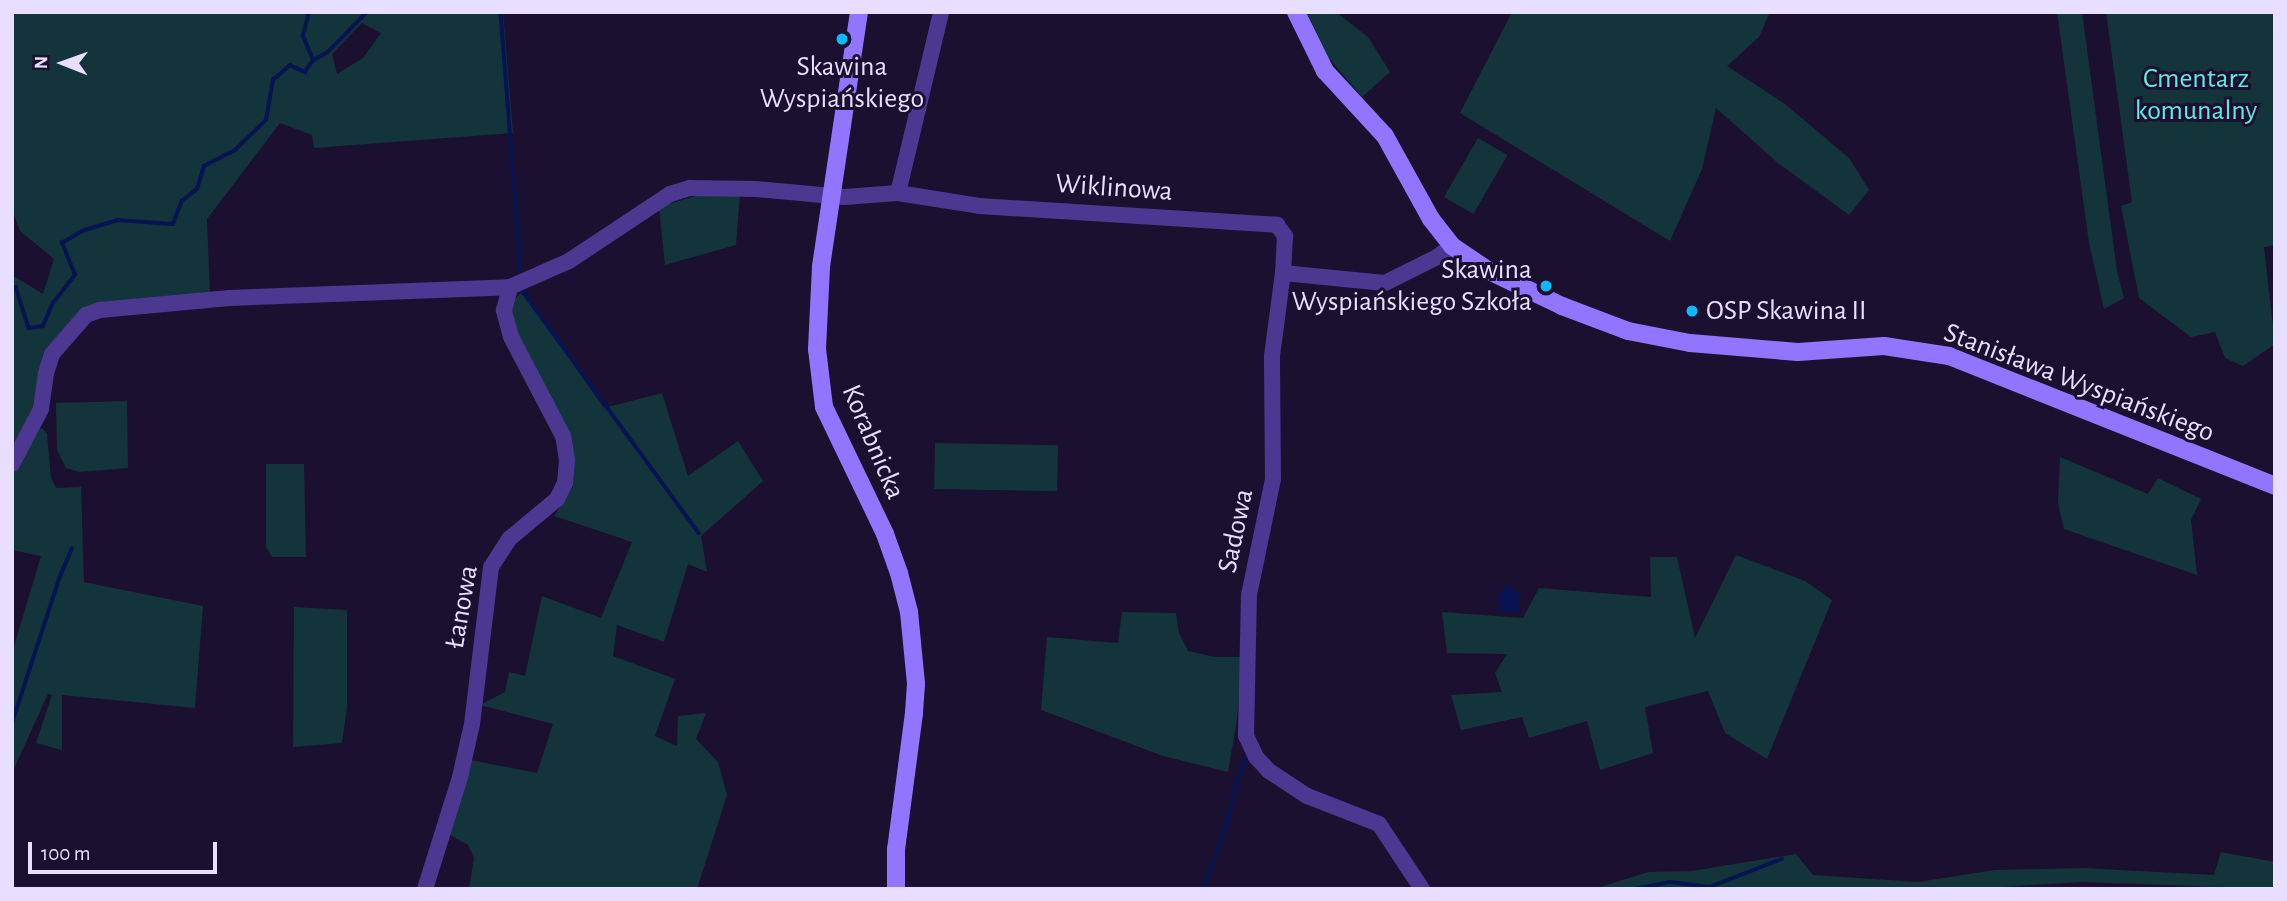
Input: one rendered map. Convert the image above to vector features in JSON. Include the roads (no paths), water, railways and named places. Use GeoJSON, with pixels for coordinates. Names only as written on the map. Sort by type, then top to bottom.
{"type":"FeatureCollection","features":[{"type":"Feature","properties":{"kind":"street","name":"Korabnicka"},"geometry":{"type":"LineString","coordinates":[[859,12],[820,281],[817,349],[820,386],[831,423],[885,534],[899,573],[914,651],[914,713],[896,849],[896,889]]}},
{"type":"Feature","properties":{"kind":"street"},"geometry":{"type":"LineString","coordinates":[[898,193],[941,12]]}},
{"type":"Feature","properties":{"kind":"street","name":"Stanisława Wyspiańskiego"},"geometry":{"type":"LineString","coordinates":[[1296,12],[1325,71],[1385,136],[1431,219],[1451,246],[1489,271],[1562,306],[1616,327],[1664,338],[1767,351],[1884,346],[1949,356],[2275,486]]}},
{"type":"Feature","properties":{"kind":"street"},"geometry":{"type":"LineString","coordinates":[[12,464],[41,409],[46,373],[52,354],[86,315],[100,310],[229,298],[510,287],[541,276],[586,252],[670,194],[690,188],[756,189],[832,196]]}},
{"type":"Feature","properties":{"kind":"street","name":"Wiklinowa"},"geometry":{"type":"LineString","coordinates":[[832,196],[898,193],[979,206],[1277,225],[1285,236],[1283,273]]}},
{"type":"Feature","properties":{"kind":"street"},"geometry":{"type":"LineString","coordinates":[[1283,273],[1385,283],[1437,257],[1451,246]]}},
{"type":"Feature","properties":{"kind":"street","name":"Sadowa"},"geometry":{"type":"LineString","coordinates":[[1283,273],[1272,356],[1273,479],[1249,595],[1246,736],[1256,757],[1269,771],[1307,796],[1379,824],[1422,889]]}},
{"type":"Feature","properties":{"kind":"street","name":"Łanowa"},"geometry":{"type":"LineString","coordinates":[[425,889],[460,777],[472,724],[491,567],[509,539],[557,499],[565,483],[567,460],[563,436],[511,337],[504,310],[510,287]]}},
{"type":"Feature","properties":{"kind":"waterway"},"geometry":{"type":"LineString","coordinates":[[12,288],[16,287],[29,328],[43,326],[53,303],[75,275],[62,243],[82,231],[117,220],[173,224],[182,201],[197,189],[204,166],[235,150],[266,120],[273,80],[290,65],[305,72],[313,60],[303,36],[309,12]]}},
{"type":"Feature","properties":{"kind":"waterway"},"geometry":{"type":"LineString","coordinates":[[314,60],[328,52],[367,12]]}},
{"type":"Feature","properties":{"kind":"waterway"},"geometry":{"type":"LineString","coordinates":[[501,12],[521,270]]}},
{"type":"Feature","properties":{"kind":"waterway"},"geometry":{"type":"LineString","coordinates":[[524,288],[524,293],[699,533]]}},
{"type":"Feature","properties":{"kind":"waterway"},"geometry":{"type":"LineString","coordinates":[[12,723],[59,579],[72,549]]}},
{"type":"Feature","properties":{"kind":"waterway"},"geometry":{"type":"LineString","coordinates":[[1203,889],[1226,827],[1237,779],[1247,758]]}},
{"type":"Feature","properties":{"kind":"waterway"},"geometry":{"type":"LineString","coordinates":[[1634,889],[1670,882],[1710,887],[1782,859]]}},
{"type":"Feature","properties":{"kind":"place","name":"Skawina Wyspiańskiego"},"geometry":{"type":"Point","coordinates":[842,39]}},
{"type":"Feature","properties":{"kind":"place","name":"Skawina Wyspiańskiego Szkoła"},"geometry":{"type":"Point","coordinates":[1546,286]}},
{"type":"Feature","properties":{"kind":"place","name":"OSP Skawina II"},"geometry":{"type":"Point","coordinates":[1692,311]}},
{"type":"Feature","properties":{"kind":"park label","name":"Cmentarz komunalny"},"geometry":{"type":"Point","coordinates":[2196,95]}}]}
